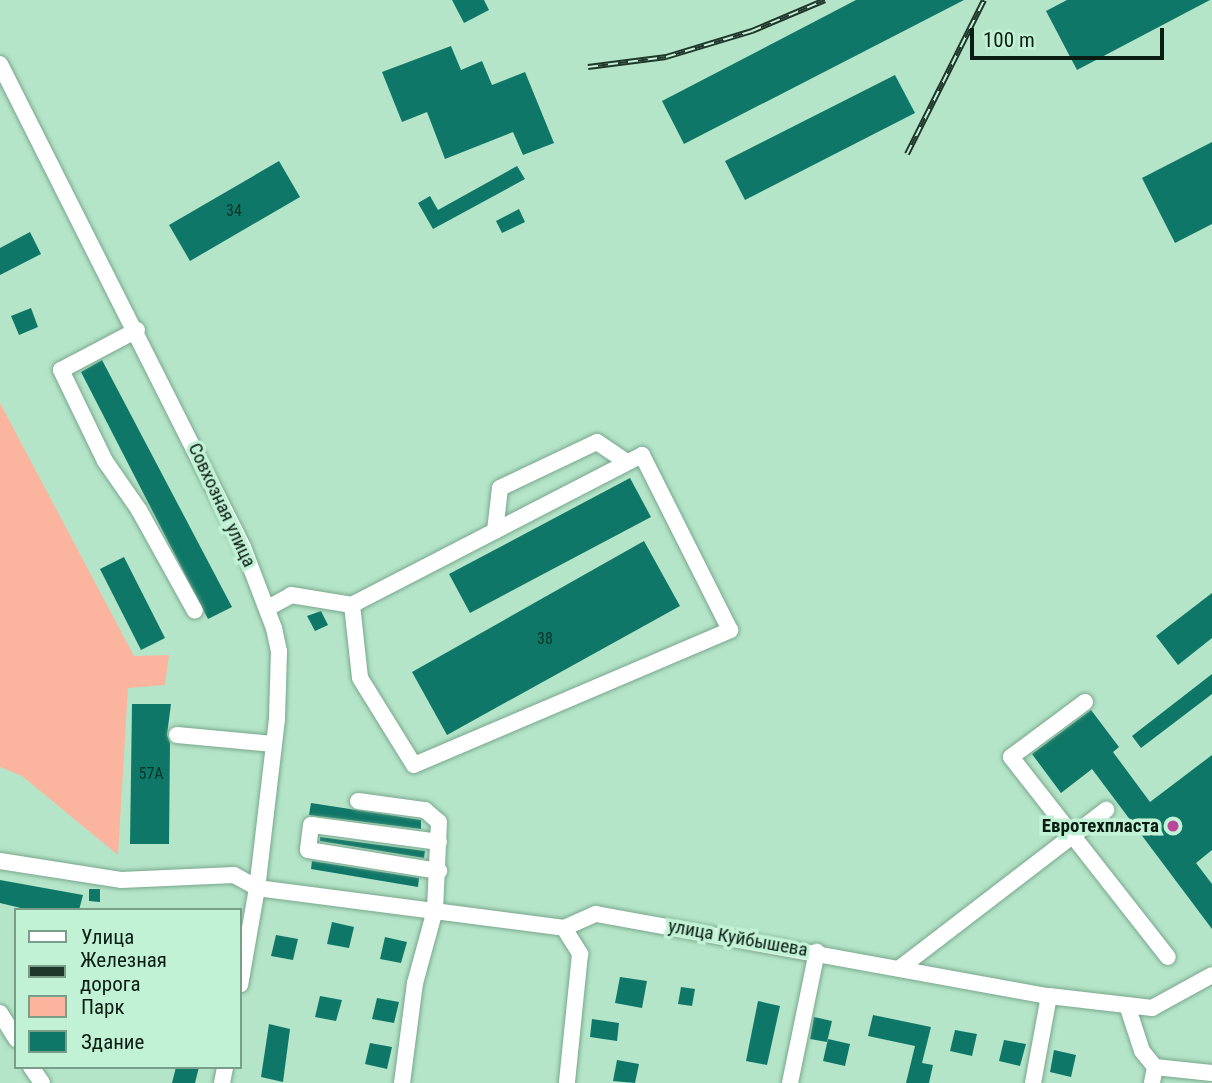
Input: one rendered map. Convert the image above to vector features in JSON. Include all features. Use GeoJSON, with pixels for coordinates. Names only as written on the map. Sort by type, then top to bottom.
{"type":"FeatureCollection","features":[{"type":"Feature","properties":{"kind":"street","name":"Совхозная улица"},"geometry":{"type":"LineString","coordinates":[[0,64],[137,330],[243,547],[268,608],[279,651],[274,744],[257,888],[242,974]]}},
{"type":"Feature","properties":{"kind":"street"},"geometry":{"type":"LineString","coordinates":[[137,330],[61,370],[105,461],[139,510],[195,611]]}},
{"type":"Feature","properties":{"kind":"street"},"geometry":{"type":"LineString","coordinates":[[495,531],[500,488],[597,442],[627,462]]}},
{"type":"Feature","properties":{"kind":"street"},"geometry":{"type":"LineString","coordinates":[[268,608],[291,595],[352,605],[642,454],[730,630],[414,765],[360,678],[352,605]]}},
{"type":"Feature","properties":{"kind":"street"},"geometry":{"type":"LineString","coordinates":[[1085,702],[1011,757],[1168,957]]}},
{"type":"Feature","properties":{"kind":"street"},"geometry":{"type":"LineString","coordinates":[[177,735],[274,744]]}},
{"type":"Feature","properties":{"kind":"street"},"geometry":{"type":"LineString","coordinates":[[358,801],[425,810],[439,822],[439,871],[435,910],[415,983],[402,1083]]}},
{"type":"Feature","properties":{"kind":"street"},"geometry":{"type":"LineString","coordinates":[[900,968],[1106,810]]}},
{"type":"Feature","properties":{"kind":"street"},"geometry":{"type":"LineString","coordinates":[[439,842],[311,825],[308,850],[439,871]]}},
{"type":"Feature","properties":{"kind":"street"},"geometry":{"type":"LineString","coordinates":[[0,861],[121,880],[234,875],[257,888],[564,928],[580,954],[567,1083]]}},
{"type":"Feature","properties":{"kind":"street","name":"улица Куйбышева"},"geometry":{"type":"LineString","coordinates":[[564,928],[596,914],[1049,996],[1152,1008],[1212,975]]}},
{"type":"Feature","properties":{"kind":"street"},"geometry":{"type":"LineString","coordinates":[[790,1083],[817,952]]}},
{"type":"Feature","properties":{"kind":"street"},"geometry":{"type":"LineString","coordinates":[[1033,1083],[1049,996]]}},
{"type":"Feature","properties":{"kind":"street"},"geometry":{"type":"LineString","coordinates":[[1127,1005],[1153,1075],[1212,1073]]}},
{"type":"Feature","properties":{"kind":"street"},"geometry":{"type":"LineString","coordinates":[[0,1013],[14,1036]]}},
{"type":"Feature","properties":{"kind":"green space"},"geometry":{"type":"Polygon","coordinates":[[[0,403],[134,656],[169,655],[165,685],[128,688],[118,855],[22,776],[0,767],[0,403]]]}},
{"type":"Feature","properties":{"kind":"building"},"geometry":{"type":"Polygon","coordinates":[[[452,0],[484,0],[489,10],[464,23],[452,0]]]}},
{"type":"Feature","properties":{"kind":"building"},"geometry":{"type":"Polygon","coordinates":[[[856,0],[964,0],[684,144],[662,101],[856,0]]]}},
{"type":"Feature","properties":{"kind":"building"},"geometry":{"type":"Polygon","coordinates":[[[1067,0],[1210,0],[1077,70],[1046,11],[1067,0]]]}},
{"type":"Feature","properties":{"kind":"building"},"geometry":{"type":"Polygon","coordinates":[[[451,46],[461,70],[482,61],[492,85],[525,72],[554,143],[523,155],[513,132],[445,159],[427,112],[402,122],[382,72],[451,46]]]}},
{"type":"Feature","properties":{"kind":"building"},"geometry":{"type":"Polygon","coordinates":[[[895,75],[915,113],[745,200],[725,161],[895,75]]]}},
{"type":"Feature","properties":{"kind":"building"},"geometry":{"type":"Polygon","coordinates":[[[1212,142],[1212,224],[1175,243],[1142,178],[1212,142]]]}},
{"type":"Feature","properties":{"kind":"building"},"geometry":{"type":"Polygon","coordinates":[[[279,161],[300,197],[190,261],[169,225],[279,161]]]}},
{"type":"Feature","properties":{"kind":"building"},"geometry":{"type":"Polygon","coordinates":[[[517,166],[525,179],[433,229],[418,203],[430,196],[438,210],[517,166]]]}},
{"type":"Feature","properties":{"kind":"building"},"geometry":{"type":"Polygon","coordinates":[[[519,209],[525,222],[502,233],[496,221],[519,209]]]}},
{"type":"Feature","properties":{"kind":"building"},"geometry":{"type":"Polygon","coordinates":[[[30,232],[41,254],[0,275],[0,248],[30,232]]]}},
{"type":"Feature","properties":{"kind":"building"},"geometry":{"type":"Polygon","coordinates":[[[31,308],[38,327],[19,335],[11,316],[31,308]]]}},
{"type":"Feature","properties":{"kind":"building"},"geometry":{"type":"Polygon","coordinates":[[[102,360],[232,607],[208,619],[81,372],[102,360]]]}},
{"type":"Feature","properties":{"kind":"building"},"geometry":{"type":"Polygon","coordinates":[[[630,478],[651,517],[470,613],[449,574],[630,478]]]}},
{"type":"Feature","properties":{"kind":"building"},"geometry":{"type":"Polygon","coordinates":[[[644,541],[680,606],[447,735],[412,672],[644,541]]]}},
{"type":"Feature","properties":{"kind":"building"},"geometry":{"type":"Polygon","coordinates":[[[124,557],[165,638],[141,650],[100,569],[124,557]]]}},
{"type":"Feature","properties":{"kind":"building"},"geometry":{"type":"Polygon","coordinates":[[[1212,593],[1212,638],[1178,665],[1156,636],[1212,593]]]}},
{"type":"Feature","properties":{"kind":"building"},"geometry":{"type":"Polygon","coordinates":[[[321,611],[328,625],[315,631],[307,616],[321,611]]]}},
{"type":"Feature","properties":{"kind":"building"},"geometry":{"type":"Polygon","coordinates":[[[1212,674],[1212,694],[1141,748],[1132,736],[1212,674]]]}},
{"type":"Feature","properties":{"kind":"building"},"geometry":{"type":"Polygon","coordinates":[[[132,704],[171,704],[167,735],[170,743],[169,844],[130,844],[132,704]]]}},
{"type":"Feature","properties":{"kind":"building","name":"Евротехпласта"},"geometry":{"type":"Polygon","coordinates":[[[1091,710],[1119,747],[1113,752],[1150,802],[1212,755],[1212,850],[1196,863],[1212,884],[1212,929],[1092,769],[1061,793],[1032,754],[1091,710]]]}},
{"type":"Feature","properties":{"kind":"building"},"geometry":{"type":"Polygon","coordinates":[[[311,803],[421,820],[421,829],[309,815],[311,803]]]}},
{"type":"Feature","properties":{"kind":"building"},"geometry":{"type":"Polygon","coordinates":[[[320,837],[425,851],[424,858],[320,841],[320,837]]]}},
{"type":"Feature","properties":{"kind":"building"},"geometry":{"type":"Polygon","coordinates":[[[312,861],[419,878],[418,887],[311,869],[312,861]]]}},
{"type":"Feature","properties":{"kind":"building"},"geometry":{"type":"Polygon","coordinates":[[[0,880],[83,895],[80,908],[21,908],[0,903],[0,880]]]}},
{"type":"Feature","properties":{"kind":"building"},"geometry":{"type":"Polygon","coordinates":[[[89,889],[100,889],[100,902],[89,901],[89,889]]]}},
{"type":"Feature","properties":{"kind":"building"},"geometry":{"type":"Polygon","coordinates":[[[332,922],[354,927],[349,948],[327,944],[332,922]]]}},
{"type":"Feature","properties":{"kind":"building"},"geometry":{"type":"Polygon","coordinates":[[[276,935],[298,939],[293,960],[271,956],[276,935]]]}},
{"type":"Feature","properties":{"kind":"building"},"geometry":{"type":"Polygon","coordinates":[[[385,937],[407,942],[401,963],[380,959],[385,937]]]}},
{"type":"Feature","properties":{"kind":"building"},"geometry":{"type":"Polygon","coordinates":[[[620,977],[647,981],[642,1008],[615,1003],[620,977]]]}},
{"type":"Feature","properties":{"kind":"building"},"geometry":{"type":"Polygon","coordinates":[[[681,987],[695,989],[692,1006],[678,1004],[681,987]]]}},
{"type":"Feature","properties":{"kind":"building"},"geometry":{"type":"Polygon","coordinates":[[[320,996],[342,1000],[336,1021],[315,1017],[320,996]]]}},
{"type":"Feature","properties":{"kind":"building"},"geometry":{"type":"Polygon","coordinates":[[[377,998],[399,1002],[394,1023],[372,1019],[377,998]]]}},
{"type":"Feature","properties":{"kind":"building"},"geometry":{"type":"Polygon","coordinates":[[[758,1001],[780,1006],[767,1065],[746,1061],[758,1001]]]}},
{"type":"Feature","properties":{"kind":"building"},"geometry":{"type":"Polygon","coordinates":[[[873,1015],[931,1027],[922,1063],[933,1065],[929,1083],[906,1083],[915,1046],[868,1036],[873,1015]]]}},
{"type":"Feature","properties":{"kind":"building"},"geometry":{"type":"Polygon","coordinates":[[[814,1017],[832,1021],[827,1042],[810,1039],[814,1017]]]}},
{"type":"Feature","properties":{"kind":"building"},"geometry":{"type":"Polygon","coordinates":[[[592,1019],[619,1023],[617,1041],[590,1037],[592,1019]]]}},
{"type":"Feature","properties":{"kind":"building"},"geometry":{"type":"Polygon","coordinates":[[[269,1024],[290,1029],[283,1082],[261,1077],[269,1024]]]}},
{"type":"Feature","properties":{"kind":"building"},"geometry":{"type":"Polygon","coordinates":[[[955,1030],[977,1034],[972,1056],[950,1051],[955,1030]]]}},
{"type":"Feature","properties":{"kind":"building"},"geometry":{"type":"Polygon","coordinates":[[[828,1039],[850,1044],[845,1066],[823,1061],[828,1039]]]}},
{"type":"Feature","properties":{"kind":"building"},"geometry":{"type":"Polygon","coordinates":[[[1004,1040],[1026,1044],[1020,1066],[999,1061],[1004,1040]]]}},
{"type":"Feature","properties":{"kind":"building"},"geometry":{"type":"Polygon","coordinates":[[[370,1043],[392,1047],[387,1069],[365,1064],[370,1043]]]}},
{"type":"Feature","properties":{"kind":"building"},"geometry":{"type":"Polygon","coordinates":[[[1054,1050],[1076,1055],[1071,1077],[1050,1072],[1054,1050]]]}},
{"type":"Feature","properties":{"kind":"building"},"geometry":{"type":"Polygon","coordinates":[[[617,1060],[639,1064],[635,1083],[613,1081],[617,1060]]]}},
{"type":"Feature","properties":{"kind":"building"},"geometry":{"type":"Polygon","coordinates":[[[176,1069],[198,1069],[195,1083],[172,1083],[176,1069]]]}},
{"type":"Feature","properties":{"kind":"railway"},"geometry":{"type":"LineString","coordinates":[[588,67],[666,57],[752,31],[825,0]]}},
{"type":"Feature","properties":{"kind":"railway"},"geometry":{"type":"LineString","coordinates":[[907,154],[984,0]]}},
{"type":"Feature","properties":{"kind":"place","name":"Евротехпласта"},"geometry":{"type":"Point","coordinates":[1173,826]}}]}
